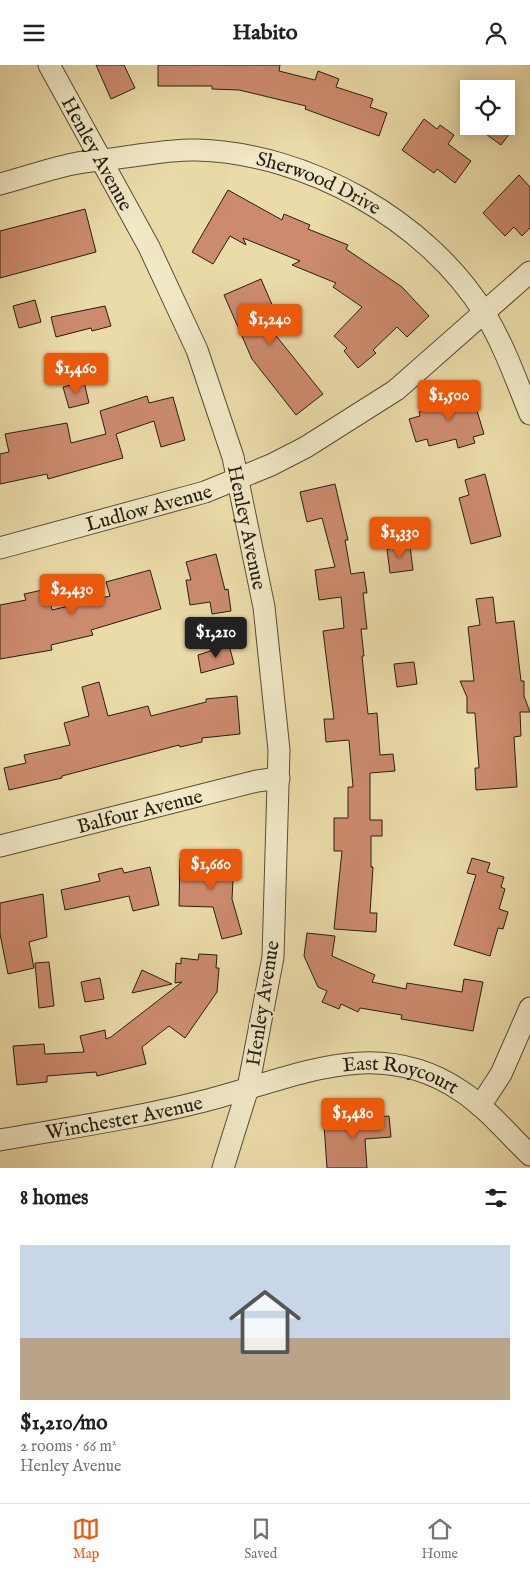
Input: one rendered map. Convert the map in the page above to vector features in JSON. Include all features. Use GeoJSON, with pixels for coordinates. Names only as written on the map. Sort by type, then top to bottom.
{"type":"FeatureCollection","features":[{"type":"Feature","properties":{"kind":"street","name":"Henley Avenue"},"geometry":{"type":"LineString","coordinates":[[49,65],[149,247],[197,350],[211,387],[238,481],[264,607],[276,707],[279,779],[273,957],[248,1088],[223,1168]]}},
{"type":"Feature","properties":{"kind":"street","name":"Sherwood Drive"},"geometry":{"type":"LineString","coordinates":[[0,184],[73,164],[172,151],[215,151],[278,163],[333,183],[374,206],[429,248],[484,313],[500,340],[530,414]]}},
{"type":"Feature","properties":{"kind":"street","name":"Ludlow Avenue"},"geometry":{"type":"LineString","coordinates":[[0,548],[131,514],[238,481],[306,447],[396,391],[530,272]]}},
{"type":"Feature","properties":{"kind":"street","name":"Balfour Avenue"},"geometry":{"type":"LineString","coordinates":[[0,845],[257,781],[279,779]]}},
{"type":"Feature","properties":{"kind":"street"},"geometry":{"type":"LineString","coordinates":[[480,1106],[501,1074],[530,1008]]}},
{"type":"Feature","properties":{"kind":"street","name":"East Roycourt"},"geometry":{"type":"LineString","coordinates":[[248,1088],[337,1064],[380,1061],[420,1071],[445,1081],[480,1106],[530,1155]]}},
{"type":"Feature","properties":{"kind":"street","name":"Winchester Avenue"},"geometry":{"type":"LineString","coordinates":[[0,1140],[188,1105],[248,1088]]}},
{"type":"Feature","properties":{"kind":"building"},"geometry":{"type":"Polygon","coordinates":[[[96,65],[124,65],[135,88],[111,99],[96,65]]]}},
{"type":"Feature","properties":{"kind":"building"},"geometry":{"type":"Polygon","coordinates":[[[158,65],[280,65],[279,71],[315,80],[318,71],[339,79],[336,87],[373,99],[370,107],[387,113],[379,136],[305,109],[306,106],[239,90],[212,89],[212,86],[158,86],[158,65]]]}},
{"type":"Feature","properties":{"kind":"building"},"geometry":{"type":"Polygon","coordinates":[[[424,119],[437,129],[440,125],[454,135],[448,144],[471,161],[455,183],[437,169],[434,173],[402,150],[424,119]]]}},
{"type":"Feature","properties":{"kind":"building"},"geometry":{"type":"Polygon","coordinates":[[[487,135],[508,135],[501,145],[487,135]]]}},
{"type":"Feature","properties":{"kind":"building"},"geometry":{"type":"Polygon","coordinates":[[[519,175],[530,187],[530,228],[522,236],[514,227],[505,236],[483,213],[519,175]]]}},
{"type":"Feature","properties":{"kind":"building"},"geometry":{"type":"Polygon","coordinates":[[[228,190],[282,220],[284,214],[310,225],[308,229],[348,245],[346,249],[402,287],[429,316],[407,337],[397,327],[373,350],[376,353],[358,368],[344,351],[347,348],[334,336],[362,307],[333,287],[336,283],[292,265],[300,261],[243,238],[246,245],[230,236],[213,264],[192,252],[228,190]]]}},
{"type":"Feature","properties":{"kind":"building"},"geometry":{"type":"Polygon","coordinates":[[[85,209],[96,252],[0,278],[0,231],[85,209]]]}},
{"type":"Feature","properties":{"kind":"building"},"geometry":{"type":"Polygon","coordinates":[[[261,279],[282,328],[273,332],[323,394],[296,415],[252,359],[224,295],[261,279]]]}},
{"type":"Feature","properties":{"kind":"building"},"geometry":{"type":"Polygon","coordinates":[[[35,300],[41,322],[19,328],[13,306],[35,300]]]}},
{"type":"Feature","properties":{"kind":"building"},"geometry":{"type":"Polygon","coordinates":[[[105,306],[111,326],[92,331],[91,328],[56,337],[51,317],[105,306]]]}},
{"type":"Feature","properties":{"kind":"building"},"geometry":{"type":"Polygon","coordinates":[[[84,382],[89,403],[69,408],[63,387],[84,382]]]}},
{"type":"Feature","properties":{"kind":"building"},"geometry":{"type":"Polygon","coordinates":[[[471,391],[484,434],[473,437],[475,443],[458,448],[456,439],[429,446],[427,439],[416,442],[409,419],[420,416],[419,412],[450,402],[449,398],[471,391]]]}},
{"type":"Feature","properties":{"kind":"building"},"geometry":{"type":"Polygon","coordinates":[[[147,396],[149,403],[173,397],[185,440],[161,447],[154,421],[116,434],[123,458],[48,479],[47,474],[0,484],[0,454],[9,452],[5,434],[67,423],[71,443],[106,434],[100,411],[147,396]]]}},
{"type":"Feature","properties":{"kind":"building"},"geometry":{"type":"Polygon","coordinates":[[[485,474],[501,536],[471,544],[459,498],[469,495],[465,480],[485,474]]]}},
{"type":"Feature","properties":{"kind":"building"},"geometry":{"type":"Polygon","coordinates":[[[335,484],[348,540],[345,540],[351,574],[364,572],[367,593],[363,593],[367,629],[361,629],[368,714],[377,713],[380,755],[393,754],[395,771],[370,773],[370,820],[382,820],[382,836],[371,836],[371,867],[373,867],[370,913],[377,913],[376,932],[334,929],[342,851],[334,851],[334,818],[348,818],[348,787],[353,787],[349,740],[326,742],[324,719],[334,719],[323,631],[344,628],[341,597],[319,600],[315,570],[335,567],[322,518],[307,522],[300,492],[335,484]]]}},
{"type":"Feature","properties":{"kind":"building"},"geometry":{"type":"Polygon","coordinates":[[[410,546],[413,570],[390,573],[387,549],[410,546]]]}},
{"type":"Feature","properties":{"kind":"building"},"geometry":{"type":"Polygon","coordinates":[[[216,554],[225,590],[228,589],[231,611],[212,614],[210,602],[190,605],[186,580],[191,580],[186,562],[216,554]]]}},
{"type":"Feature","properties":{"kind":"building"},"geometry":{"type":"Polygon","coordinates":[[[150,570],[161,609],[91,630],[93,635],[51,645],[52,650],[0,659],[0,605],[26,600],[24,594],[47,589],[52,610],[110,596],[106,582],[150,570]]]}},
{"type":"Feature","properties":{"kind":"building"},"geometry":{"type":"Polygon","coordinates":[[[493,597],[496,623],[514,621],[521,681],[524,681],[524,696],[530,712],[520,712],[521,736],[514,737],[517,787],[476,790],[475,768],[479,768],[475,713],[467,713],[467,697],[460,681],[474,681],[468,627],[480,625],[476,599],[493,597]]]}},
{"type":"Feature","properties":{"kind":"building"},"geometry":{"type":"Polygon","coordinates":[[[229,645],[234,664],[201,673],[198,655],[229,645]]]}},
{"type":"Feature","properties":{"kind":"building"},"geometry":{"type":"Polygon","coordinates":[[[414,662],[417,684],[397,687],[394,664],[414,662]]]}},
{"type":"Feature","properties":{"kind":"building"},"geometry":{"type":"Polygon","coordinates":[[[99,682],[108,716],[148,706],[151,716],[206,702],[206,699],[237,696],[240,734],[202,738],[202,742],[180,747],[179,745],[62,776],[62,778],[9,790],[4,768],[26,763],[24,755],[70,745],[64,723],[89,716],[82,687],[99,682]]]}},
{"type":"Feature","properties":{"kind":"building"},"geometry":{"type":"Polygon","coordinates":[[[472,858],[490,863],[487,872],[504,877],[501,887],[505,889],[499,909],[508,912],[503,929],[498,928],[490,956],[454,945],[476,875],[467,873],[472,858]]]}},
{"type":"Feature","properties":{"kind":"building"},"geometry":{"type":"Polygon","coordinates":[[[180,859],[238,862],[237,880],[233,880],[232,899],[242,934],[222,939],[213,907],[179,906],[180,859]]]}},
{"type":"Feature","properties":{"kind":"building"},"geometry":{"type":"Polygon","coordinates":[[[150,867],[159,905],[133,911],[129,896],[65,910],[61,890],[100,881],[98,874],[122,868],[124,873],[150,867]]]}},
{"type":"Feature","properties":{"kind":"building"},"geometry":{"type":"Polygon","coordinates":[[[43,894],[47,937],[29,942],[34,968],[8,974],[0,934],[0,903],[43,894]]]}},
{"type":"Feature","properties":{"kind":"building"},"geometry":{"type":"Polygon","coordinates":[[[307,933],[335,936],[332,956],[375,975],[372,982],[406,989],[407,983],[462,992],[464,979],[483,982],[473,1031],[401,1019],[402,1015],[360,1008],[358,1012],[341,1004],[339,1009],[322,1002],[327,991],[318,987],[304,956],[307,933]]]}},
{"type":"Feature","properties":{"kind":"building"},"geometry":{"type":"Polygon","coordinates":[[[199,954],[217,955],[216,968],[219,968],[217,992],[185,1038],[169,1026],[142,1047],[146,1064],[97,1076],[96,1072],[47,1076],[47,1082],[17,1085],[13,1046],[44,1044],[45,1054],[84,1052],[80,1036],[105,1030],[106,1039],[111,1037],[182,982],[175,983],[176,963],[181,964],[181,958],[198,960],[199,954]]]}},
{"type":"Feature","properties":{"kind":"building"},"geometry":{"type":"Polygon","coordinates":[[[49,962],[54,1006],[39,1008],[35,963],[49,962]]]}},
{"type":"Feature","properties":{"kind":"building"},"geometry":{"type":"Polygon","coordinates":[[[142,970],[172,984],[132,993],[142,970]]]}},
{"type":"Feature","properties":{"kind":"building"},"geometry":{"type":"Polygon","coordinates":[[[100,978],[104,999],[85,1002],[81,982],[100,978]]]}},
{"type":"Feature","properties":{"kind":"building"},"geometry":{"type":"Polygon","coordinates":[[[389,1116],[391,1137],[365,1139],[367,1168],[327,1168],[324,1124],[336,1124],[336,1120],[389,1116]]]}}]}
